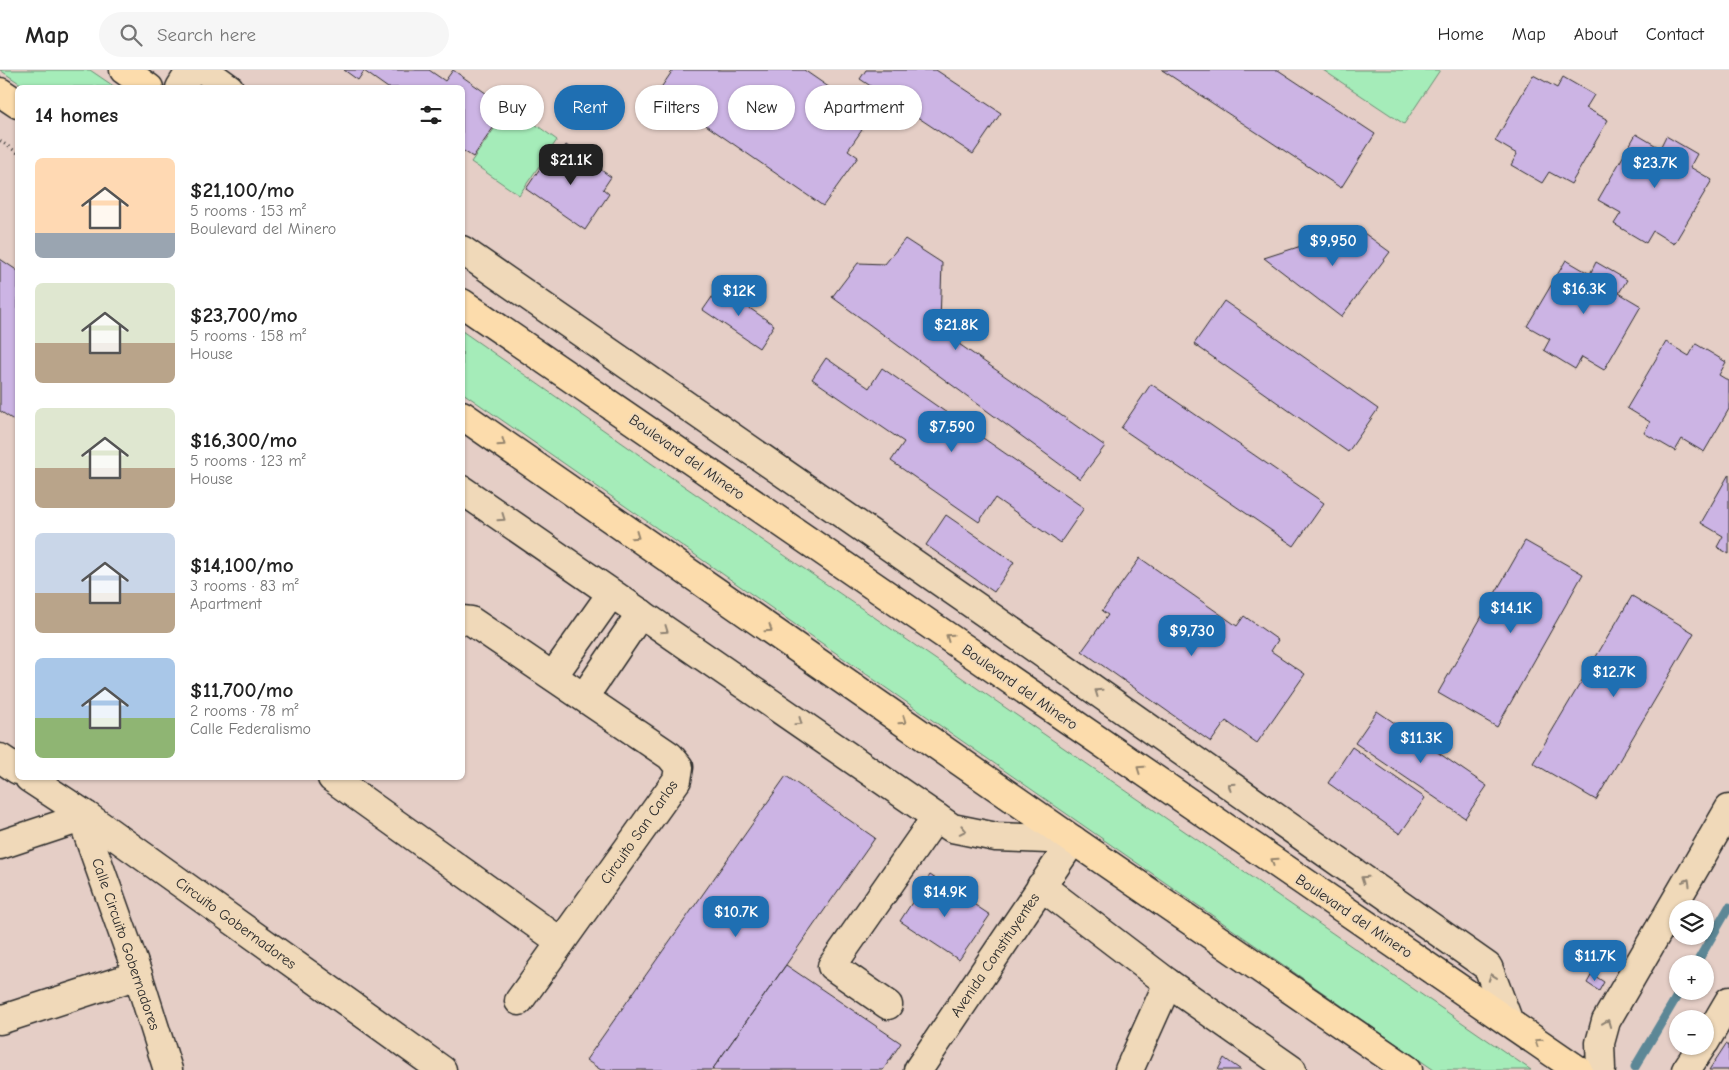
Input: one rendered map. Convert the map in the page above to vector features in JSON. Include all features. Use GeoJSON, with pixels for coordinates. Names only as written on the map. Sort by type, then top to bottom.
{"type":"FeatureCollection","features":[{"type":"Feature","properties":{"kind":"main road"},"geometry":{"type":"LineString","coordinates":[[124,70],[145,85]]}},
{"type":"Feature","properties":{"kind":"main road"},"geometry":{"type":"LineString","coordinates":[[0,92],[15,102]]}},
{"type":"Feature","properties":{"kind":"main road","name":"Boulevard del Minero"},"geometry":{"type":"LineString","coordinates":[[465,305],[1578,1070]]}},
{"type":"Feature","properties":{"kind":"main road"},"geometry":{"type":"LineString","coordinates":[[465,417],[1073,840],[1408,1070]]}},
{"type":"Feature","properties":{"kind":"street"},"geometry":{"type":"LineString","coordinates":[[182,85],[191,70]]}},
{"type":"Feature","properties":{"kind":"street"},"geometry":{"type":"LineString","coordinates":[[204,70],[225,85]]}},
{"type":"Feature","properties":{"kind":"street"},"geometry":{"type":"LineString","coordinates":[[465,252],[994,619],[1488,967],[1509,1022]]}},
{"type":"Feature","properties":{"kind":"street"},"geometry":{"type":"LineString","coordinates":[[465,492],[952,828],[996,836],[1073,840]]}},
{"type":"Feature","properties":{"kind":"street"},"geometry":{"type":"LineString","coordinates":[[552,676],[612,594]]}},
{"type":"Feature","properties":{"kind":"street"},"geometry":{"type":"LineString","coordinates":[[584,697],[641,614]]}},
{"type":"Feature","properties":{"kind":"street","name":"Circuito San Carlos"},"geometry":{"type":"LineString","coordinates":[[465,620],[471,621],[584,697],[670,756],[679,767],[677,780],[519,1001]]}},
{"type":"Feature","properties":{"kind":"street"},"geometry":{"type":"LineString","coordinates":[[0,758],[15,768]]}},
{"type":"Feature","properties":{"kind":"street","name":"Circuito Gobernadores"},"geometry":{"type":"LineString","coordinates":[[32,780],[442,1070]]}},
{"type":"Feature","properties":{"kind":"street"},"geometry":{"type":"LineString","coordinates":[[337,780],[561,942]]}},
{"type":"Feature","properties":{"kind":"street"},"geometry":{"type":"LineString","coordinates":[[1601,1070],[1600,1043],[1606,1021],[1729,809]]}},
{"type":"Feature","properties":{"kind":"street"},"geometry":{"type":"LineString","coordinates":[[0,845],[85,817]]}},
{"type":"Feature","properties":{"kind":"street","name":"Calle Circuito Gobernadores"},"geometry":{"type":"LineString","coordinates":[[85,817],[168,1070]]}},
{"type":"Feature","properties":{"kind":"street"},"geometry":{"type":"LineString","coordinates":[[888,1004],[832,966],[936,817]]}},
{"type":"Feature","properties":{"kind":"street","name":"Avenida Constituyentes"},"geometry":{"type":"LineString","coordinates":[[918,1070],[1073,840]]}},
{"type":"Feature","properties":{"kind":"street"},"geometry":{"type":"LineString","coordinates":[[1041,886],[1168,983],[1292,1070]]}},
{"type":"Feature","properties":{"kind":"street"},"geometry":{"type":"LineString","coordinates":[[0,1020],[138,975]]}},
{"type":"Feature","properties":{"kind":"street"},"geometry":{"type":"LineString","coordinates":[[1129,1070],[1168,983]]}},
{"type":"Feature","properties":{"kind":"street"},"geometry":{"type":"LineString","coordinates":[[1714,1027],[1729,1001]]}},
{"type":"Feature","properties":{"kind":"street"},"geometry":{"type":"LineString","coordinates":[[1686,1070],[1696,1055]]}},
{"type":"Feature","properties":{"kind":"path"},"geometry":{"type":"LineString","coordinates":[[0,141],[15,151]]}},
{"type":"Feature","properties":{"kind":"green space"},"geometry":{"type":"Polygon","coordinates":[[[0,70],[90,70],[112,85],[22,85],[0,70]]]}},
{"type":"Feature","properties":{"kind":"green space"},"geometry":{"type":"Polygon","coordinates":[[[1323,70],[1440,70],[1404,124],[1323,70]]]}},
{"type":"Feature","properties":{"kind":"green space"},"geometry":{"type":"Polygon","coordinates":[[[493,130],[543,130],[557,140],[519,195],[471,162],[493,130]]]}},
{"type":"Feature","properties":{"kind":"green space"},"geometry":{"type":"Polygon","coordinates":[[[465,333],[1531,1070],[1434,1070],[465,394],[465,333]]]}},
{"type":"Feature","properties":{"kind":"building"},"geometry":{"type":"Polygon","coordinates":[[[344,70],[429,70],[445,81],[453,70],[480,89],[480,130],[492,130],[473,157],[465,152],[465,85],[384,85],[364,71],[358,80],[344,70]]]}},
{"type":"Feature","properties":{"kind":"building"},"geometry":{"type":"Polygon","coordinates":[[[673,70],[804,70],[826,85],[805,85],[805,130],[862,130],[848,150],[858,157],[823,206],[713,130],[718,130],[718,85],[663,85],[673,70]]]}},
{"type":"Feature","properties":{"kind":"building"},"geometry":{"type":"Polygon","coordinates":[[[866,70],[936,70],[1001,113],[973,154],[922,120],[922,85],[869,85],[860,79],[866,70]]]}},
{"type":"Feature","properties":{"kind":"building"},"geometry":{"type":"Polygon","coordinates":[[[1162,70],[1278,70],[1375,134],[1341,188],[1162,70]]]}},
{"type":"Feature","properties":{"kind":"building"},"geometry":{"type":"Polygon","coordinates":[[[1533,75],[1557,88],[1563,77],[1594,95],[1586,108],[1608,120],[1571,184],[1549,172],[1542,183],[1511,165],[1517,154],[1495,141],[1533,75]]]}},
{"type":"Feature","properties":{"kind":"building"},"geometry":{"type":"Polygon","coordinates":[[[1636,134],[1660,148],[1666,136],[1697,154],[1690,167],[1712,180],[1674,244],[1653,231],[1646,243],[1614,224],[1621,213],[1598,200],[1636,134]]]}},
{"type":"Feature","properties":{"kind":"building"},"geometry":{"type":"Polygon","coordinates":[[[566,145],[611,177],[603,189],[609,194],[585,230],[526,189],[551,152],[558,157],[566,145]]]}},
{"type":"Feature","properties":{"kind":"building"},"geometry":{"type":"Polygon","coordinates":[[[1357,228],[1390,252],[1341,317],[1264,258],[1357,228]]]}},
{"type":"Feature","properties":{"kind":"building"},"geometry":{"type":"Polygon","coordinates":[[[905,239],[942,263],[940,322],[963,339],[959,344],[1105,446],[1080,479],[832,297],[858,263],[885,264],[905,239]]]}},
{"type":"Feature","properties":{"kind":"building"},"geometry":{"type":"Polygon","coordinates":[[[0,259],[15,269],[15,421],[0,411],[0,259]]]}},
{"type":"Feature","properties":{"kind":"building"},"geometry":{"type":"Polygon","coordinates":[[[1566,260],[1590,274],[1596,262],[1627,280],[1619,293],[1641,306],[1604,370],[1582,357],[1575,369],[1544,350],[1550,339],[1527,326],[1566,260]]]}},
{"type":"Feature","properties":{"kind":"building"},"geometry":{"type":"Polygon","coordinates":[[[719,287],[774,325],[759,348],[703,310],[719,287]]]}},
{"type":"Feature","properties":{"kind":"building"},"geometry":{"type":"Polygon","coordinates":[[[1224,301],[1378,409],[1348,452],[1194,344],[1224,301]]]}},
{"type":"Feature","properties":{"kind":"building"},"geometry":{"type":"Polygon","coordinates":[[[1666,342],[1689,356],[1696,344],[1726,362],[1719,375],[1729,381],[1729,409],[1704,452],[1682,439],[1675,451],[1644,433],[1650,422],[1627,408],[1666,342]]]}},
{"type":"Feature","properties":{"kind":"building"},"geometry":{"type":"Polygon","coordinates":[[[826,358],[869,388],[882,368],[1084,508],[1060,543],[995,498],[979,522],[891,461],[904,442],[812,379],[826,358]]]}},
{"type":"Feature","properties":{"kind":"building"},"geometry":{"type":"Polygon","coordinates":[[[1151,384],[1324,503],[1294,546],[1121,428],[1151,384]]]}},
{"type":"Feature","properties":{"kind":"building"},"geometry":{"type":"Polygon","coordinates":[[[1729,474],[1729,554],[1717,547],[1723,536],[1701,523],[1729,474]]]}},
{"type":"Feature","properties":{"kind":"building"},"geometry":{"type":"Polygon","coordinates":[[[946,515],[1014,562],[994,592],[926,545],[946,515]]]}},
{"type":"Feature","properties":{"kind":"building"},"geometry":{"type":"Polygon","coordinates":[[[1525,541],[1583,574],[1497,727],[1438,693],[1525,541]]]}},
{"type":"Feature","properties":{"kind":"building"},"geometry":{"type":"Polygon","coordinates":[[[1140,558],[1237,626],[1244,616],[1278,640],[1271,651],[1305,674],[1257,743],[1226,721],[1211,742],[1082,651],[1108,615],[1102,611],[1140,558]]]}},
{"type":"Feature","properties":{"kind":"building"},"geometry":{"type":"Polygon","coordinates":[[[1632,596],[1694,633],[1596,800],[1533,763],[1632,596]]]}},
{"type":"Feature","properties":{"kind":"building"},"geometry":{"type":"Polygon","coordinates":[[[1377,711],[1487,786],[1465,818],[1355,743],[1377,711]]]}},
{"type":"Feature","properties":{"kind":"building"},"geometry":{"type":"Polygon","coordinates":[[[1352,747],[1425,798],[1400,834],[1328,783],[1352,747]]]}},
{"type":"Feature","properties":{"kind":"building"},"geometry":{"type":"Polygon","coordinates":[[[786,776],[875,838],[712,1070],[601,1070],[586,1060],[786,776]]]}},
{"type":"Feature","properties":{"kind":"building"},"geometry":{"type":"Polygon","coordinates":[[[930,875],[990,915],[959,960],[900,921],[930,875]]]}},
{"type":"Feature","properties":{"kind":"building"},"geometry":{"type":"Polygon","coordinates":[[[786,965],[901,1043],[883,1070],[712,1070],[786,965]]]}},
{"type":"Feature","properties":{"kind":"building"},"geometry":{"type":"Polygon","coordinates":[[[1592,974],[1604,982],[1599,991],[1587,983],[1592,974]]]}},
{"type":"Feature","properties":{"kind":"building"},"geometry":{"type":"Polygon","coordinates":[[[1726,1044],[1729,1046],[1729,1070],[1709,1070],[1726,1044]]]}},
{"type":"Feature","properties":{"kind":"building"},"geometry":{"type":"Polygon","coordinates":[[[1224,1058],[1241,1070],[1218,1070],[1224,1058]]]}},
{"type":"Feature","properties":{"kind":"waterway"},"geometry":{"type":"LineString","coordinates":[[1701,955],[1729,907]]}},
{"type":"Feature","properties":{"kind":"waterway"},"geometry":{"type":"LineString","coordinates":[[1635,1067],[1675,1000]]}}]}
